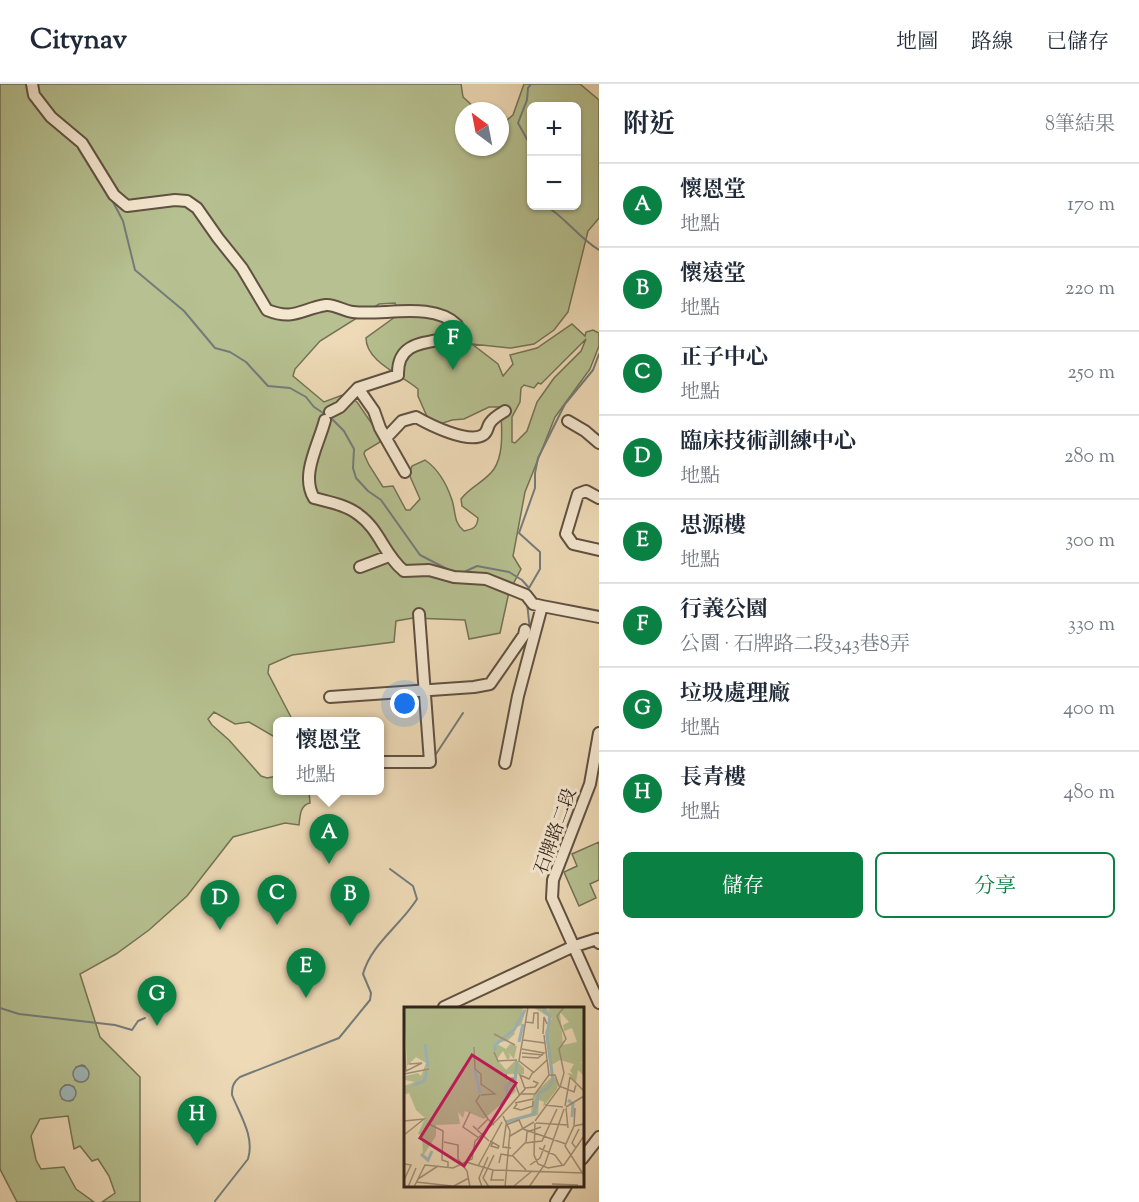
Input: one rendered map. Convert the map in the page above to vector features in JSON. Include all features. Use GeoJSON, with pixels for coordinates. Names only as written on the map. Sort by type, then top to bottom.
{"type":"FeatureCollection","features":[{"type":"Feature","properties":{"kind":"street"},"geometry":{"type":"LineString","coordinates":[[32,84],[34,95],[51,117],[82,142],[114,195],[127,206],[175,200],[187,201],[197,208],[242,268],[267,310],[294,316],[328,304],[352,312],[402,311],[443,315],[457,325],[456,331],[450,338],[422,343],[406,349],[400,358],[398,375],[358,388],[327,416],[315,446],[309,482],[310,491],[314,498],[348,508],[361,515],[389,556],[404,571],[429,570],[454,577],[486,579],[526,595],[533,604],[599,617]]}},
{"type":"Feature","properties":{"kind":"street"},"geometry":{"type":"LineString","coordinates":[[358,388],[374,411],[380,428],[405,472]]}},
{"type":"Feature","properties":{"kind":"street"},"geometry":{"type":"LineString","coordinates":[[386,438],[402,421],[416,417],[445,432],[475,438],[484,434],[489,424],[505,411]]}},
{"type":"Feature","properties":{"kind":"street"},"geometry":{"type":"LineString","coordinates":[[568,421],[599,443]]}},
{"type":"Feature","properties":{"kind":"street"},"geometry":{"type":"LineString","coordinates":[[599,498],[586,491],[578,494],[566,534],[573,544],[599,550]]}},
{"type":"Feature","properties":{"kind":"street"},"geometry":{"type":"LineString","coordinates":[[360,567],[389,556]]}},
{"type":"Feature","properties":{"kind":"street"},"geometry":{"type":"LineString","coordinates":[[505,763],[518,696],[542,606]]}},
{"type":"Feature","properties":{"kind":"street"},"geometry":{"type":"LineString","coordinates":[[384,762],[430,762],[419,614]]}},
{"type":"Feature","properties":{"kind":"street"},"geometry":{"type":"LineString","coordinates":[[330,697],[490,684],[524,635],[525,630]]}},
{"type":"Feature","properties":{"kind":"street","name":"石牌路二段"},"geometry":{"type":"LineString","coordinates":[[599,733],[594,786],[553,880],[552,898],[599,1003]]}},
{"type":"Feature","properties":{"kind":"street"},"geometry":{"type":"LineString","coordinates":[[444,1007],[573,947],[597,939],[599,943]]}},
{"type":"Feature","properties":{"kind":"street"},"geometry":{"type":"LineString","coordinates":[[584,1157],[599,1137]]}},
{"type":"Feature","properties":{"kind":"street"},"geometry":{"type":"LineString","coordinates":[[584,1157],[599,1150]]}},
{"type":"Feature","properties":{"kind":"street"},"geometry":{"type":"LineString","coordinates":[[556,1202],[565,1187]]}},
{"type":"Feature","properties":{"kind":"green space"},"geometry":{"type":"Polygon","coordinates":[[[0,84],[461,84],[463,97],[468,102],[455,102],[455,156],[509,156],[509,118],[513,115],[524,84],[580,84],[599,100],[599,218],[588,231],[568,312],[554,330],[534,344],[511,348],[472,344],[498,364],[503,376],[513,364],[510,355],[537,348],[572,324],[585,336],[586,332],[593,330],[599,333],[599,346],[590,369],[555,417],[525,492],[513,556],[521,569],[509,592],[500,633],[469,639],[465,620],[413,618],[396,621],[394,642],[292,655],[269,665],[268,673],[291,717],[273,717],[273,736],[249,722],[235,724],[214,712],[208,719],[261,776],[273,777],[273,795],[309,795],[310,803],[302,808],[299,825],[285,823],[233,837],[187,896],[149,930],[116,954],[80,974],[100,1037],[140,1077],[140,1202],[102,1202],[115,1193],[109,1176],[98,1159],[92,1161],[80,1146],[74,1149],[68,1116],[40,1119],[31,1136],[36,1160],[41,1169],[64,1167],[76,1189],[94,1202],[17,1202],[0,1169],[0,84]],[[395,303],[379,304],[320,341],[295,369],[293,376],[324,402],[345,394],[357,402],[381,437],[380,442],[364,454],[383,487],[393,486],[406,510],[410,510],[420,499],[409,474],[412,466],[425,460],[445,483],[458,524],[464,531],[472,529],[476,526],[478,518],[462,506],[461,499],[494,469],[500,455],[502,439],[501,407],[489,407],[464,419],[440,424],[429,421],[418,396],[418,389],[378,361],[368,347],[366,338],[399,314],[395,303]],[[586,339],[541,384],[538,383],[534,388],[524,385],[521,388],[520,402],[512,417],[512,442],[515,443],[527,431],[537,402],[554,378],[581,351],[586,339]],[[85,1066],[76,1067],[75,1080],[79,1082],[88,1078],[85,1066]],[[65,1085],[61,1089],[62,1099],[73,1100],[74,1087],[65,1085]]]}},
{"type":"Feature","properties":{"kind":"green space"},"geometry":{"type":"Polygon","coordinates":[[[599,842],[599,880],[590,884],[596,898],[579,906],[564,872],[577,866],[572,854],[599,842]]]}},
{"type":"Feature","properties":{"kind":"water"},"geometry":{"type":"Polygon","coordinates":[[[78,1066],[84,1066],[89,1074],[87,1080],[78,1082],[73,1077],[73,1071],[78,1066]]]}},
{"type":"Feature","properties":{"kind":"water"},"geometry":{"type":"Polygon","coordinates":[[[65,1085],[71,1085],[76,1093],[74,1099],[65,1101],[60,1096],[60,1090],[65,1085]]]}},
{"type":"Feature","properties":{"kind":"waterway"},"geometry":{"type":"LineString","coordinates":[[527,139],[518,123],[531,84]]}},
{"type":"Feature","properties":{"kind":"waterway"},"geometry":{"type":"LineString","coordinates":[[112,200],[123,221],[135,270],[184,311],[215,348],[230,352],[246,362],[268,386],[290,388],[306,397],[314,407],[331,418],[344,431],[354,449],[353,468],[356,478],[368,491],[381,500],[420,555],[451,571]]}},
{"type":"Feature","properties":{"kind":"waterway"},"geometry":{"type":"LineString","coordinates":[[552,210],[599,250]]}},
{"type":"Feature","properties":{"kind":"waterway"},"geometry":{"type":"LineString","coordinates":[[529,588],[540,569],[540,552],[519,533],[535,488],[538,458],[565,404],[593,370],[599,354]]}},
{"type":"Feature","properties":{"kind":"waterway"},"geometry":{"type":"LineString","coordinates":[[462,573],[477,566],[509,572],[522,580],[529,588]]}},
{"type":"Feature","properties":{"kind":"waterway"},"geometry":{"type":"LineString","coordinates":[[527,603],[530,630]]}},
{"type":"Feature","properties":{"kind":"waterway"},"geometry":{"type":"LineString","coordinates":[[504,673],[511,663]]}},
{"type":"Feature","properties":{"kind":"waterway"},"geometry":{"type":"LineString","coordinates":[[436,754],[463,713]]}},
{"type":"Feature","properties":{"kind":"waterway"},"geometry":{"type":"LineString","coordinates":[[215,1201],[248,1159],[250,1151],[246,1126],[232,1095],[236,1081],[240,1077],[339,1038],[370,1000],[371,993],[363,974],[367,963],[379,944],[417,899],[413,886],[390,869]]}},
{"type":"Feature","properties":{"kind":"waterway"},"geometry":{"type":"LineString","coordinates":[[0,1008],[19,1014],[115,1025],[132,1030],[138,1021],[145,1018]]}},
{"type":"Feature","properties":{"kind":"place","name":"行義公園"},"geometry":{"type":"Point","coordinates":[453,370]}},
{"type":"Feature","properties":{"kind":"place","name":"懷恩堂"},"geometry":{"type":"Point","coordinates":[329,864]}},
{"type":"Feature","properties":{"kind":"place","name":"正子中心"},"geometry":{"type":"Point","coordinates":[277,925]}},
{"type":"Feature","properties":{"kind":"place","name":"懷遠堂"},"geometry":{"type":"Point","coordinates":[350,926]}},
{"type":"Feature","properties":{"kind":"place","name":"臨床技術訓練中心"},"geometry":{"type":"Point","coordinates":[220,930]}},
{"type":"Feature","properties":{"kind":"place","name":"思源樓"},"geometry":{"type":"Point","coordinates":[306,998]}},
{"type":"Feature","properties":{"kind":"place","name":"垃圾處理廠"},"geometry":{"type":"Point","coordinates":[157,1026]}},
{"type":"Feature","properties":{"kind":"place","name":"長青樓"},"geometry":{"type":"Point","coordinates":[197,1146]}}]}
